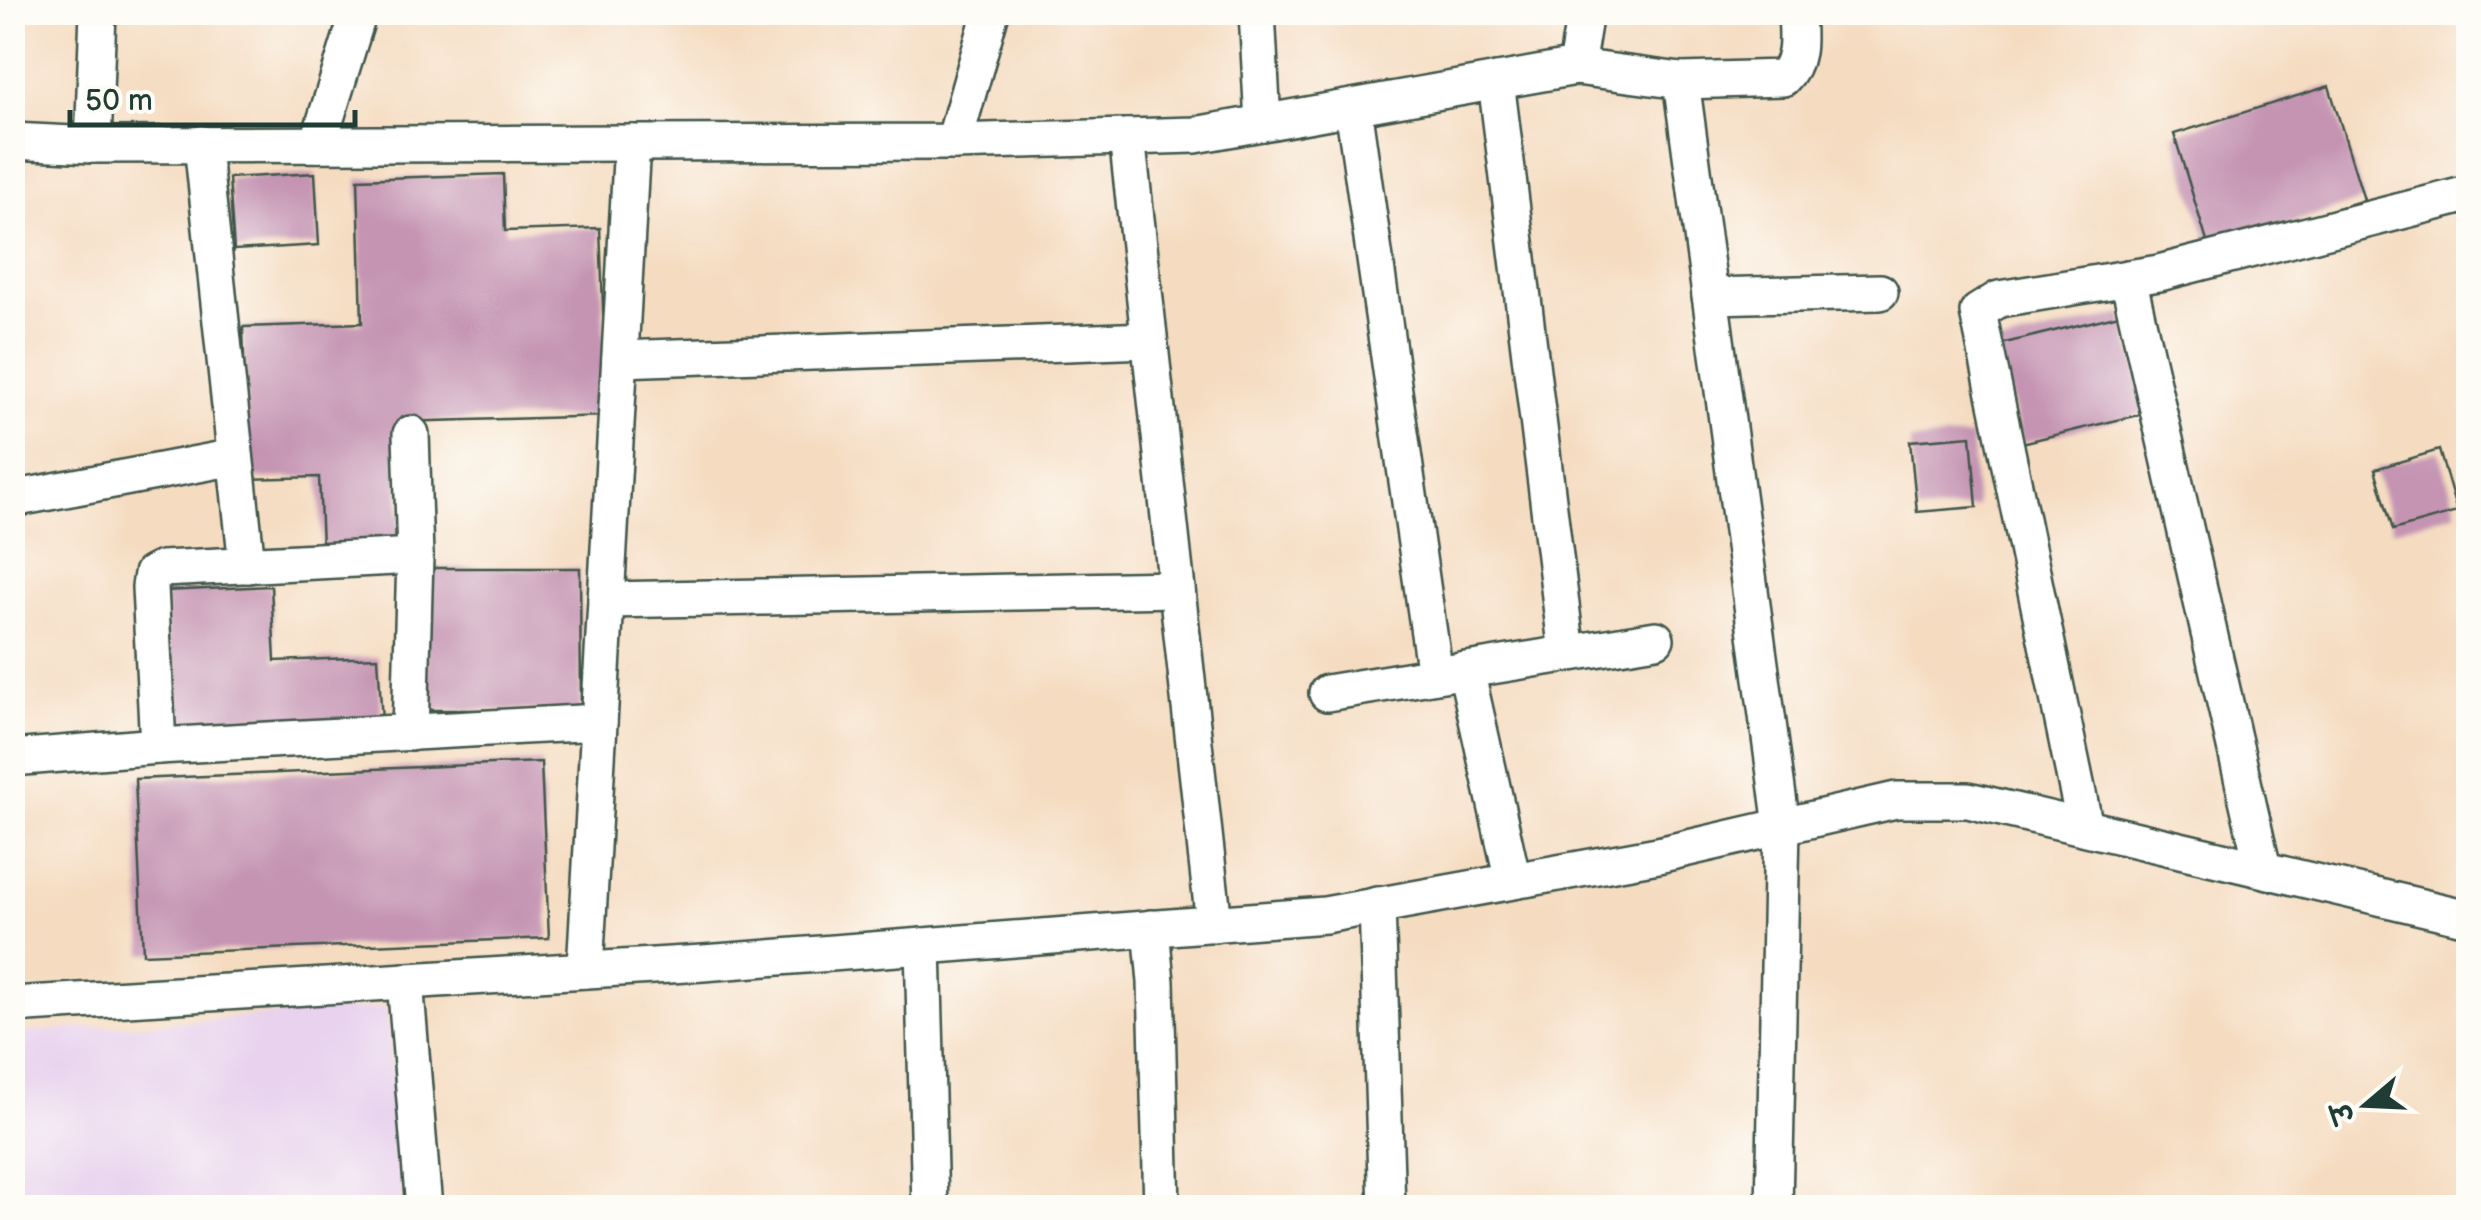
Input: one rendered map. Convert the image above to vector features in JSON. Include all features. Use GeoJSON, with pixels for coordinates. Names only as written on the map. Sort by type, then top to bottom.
{"type":"FeatureCollection","features":[{"type":"Feature","properties":{"kind":"street"},"geometry":{"type":"LineString","coordinates":[[93,145],[98,12]]}},
{"type":"Feature","properties":{"kind":"street"},"geometry":{"type":"LineString","coordinates":[[318,144],[359,12]]}},
{"type":"Feature","properties":{"kind":"street"},"geometry":{"type":"LineString","coordinates":[[954,142],[990,12]]}},
{"type":"Feature","properties":{"kind":"street"},"geometry":{"type":"LineString","coordinates":[[1257,12],[1264,123]]}},
{"type":"Feature","properties":{"kind":"street"},"geometry":{"type":"LineString","coordinates":[[1576,67],[1585,12]]}},
{"type":"Feature","properties":{"kind":"street"},"geometry":{"type":"LineString","coordinates":[[12,141],[93,145],[954,142],[1195,135],[1576,67],[1682,81],[1783,78],[1792,70],[1797,52],[1796,12]]}},
{"type":"Feature","properties":{"kind":"street"},"geometry":{"type":"LineString","coordinates":[[1496,81],[1568,653]]}},
{"type":"Feature","properties":{"kind":"street"},"geometry":{"type":"LineString","coordinates":[[1682,81],[1782,826],[1774,1208]]}},
{"type":"Feature","properties":{"kind":"street"},"geometry":{"type":"LineString","coordinates":[[1353,107],[1451,672],[1512,881]]}},
{"type":"Feature","properties":{"kind":"street"},"geometry":{"type":"LineString","coordinates":[[1127,137],[1214,924]]}},
{"type":"Feature","properties":{"kind":"street"},"geometry":{"type":"LineString","coordinates":[[585,970],[632,143]]}},
{"type":"Feature","properties":{"kind":"street"},"geometry":{"type":"LineString","coordinates":[[202,144],[246,565]]}},
{"type":"Feature","properties":{"kind":"street"},"geometry":{"type":"LineString","coordinates":[[2084,827],[1978,312],[1999,299],[2128,278],[2468,194]]}},
{"type":"Feature","properties":{"kind":"street"},"geometry":{"type":"LineString","coordinates":[[2128,278],[2263,869]]}},
{"type":"Feature","properties":{"kind":"street"},"geometry":{"type":"LineString","coordinates":[[1710,296],[1880,292]]}},
{"type":"Feature","properties":{"kind":"street"},"geometry":{"type":"LineString","coordinates":[[620,359],[1149,340]]}},
{"type":"Feature","properties":{"kind":"street"},"geometry":{"type":"LineString","coordinates":[[410,732],[415,556],[411,434]]}},
{"type":"Feature","properties":{"kind":"street"},"geometry":{"type":"LineString","coordinates":[[12,499],[236,457]]}},
{"type":"Feature","properties":{"kind":"street"},"geometry":{"type":"LineString","coordinates":[[158,746],[152,574],[162,570],[415,556]]}},
{"type":"Feature","properties":{"kind":"street"},"geometry":{"type":"LineString","coordinates":[[606,600],[1177,589]]}},
{"type":"Feature","properties":{"kind":"street"},"geometry":{"type":"LineString","coordinates":[[1327,692],[1656,638]]}},
{"type":"Feature","properties":{"kind":"street"},"geometry":{"type":"LineString","coordinates":[[12,758],[158,746],[599,722]]}},
{"type":"Feature","properties":{"kind":"street"},"geometry":{"type":"LineString","coordinates":[[12,1005],[585,970],[1325,914],[1658,855],[1896,800],[1968,800],[2468,918]]}},
{"type":"Feature","properties":{"kind":"street"},"geometry":{"type":"LineString","coordinates":[[1377,905],[1387,1208]]}},
{"type":"Feature","properties":{"kind":"street"},"geometry":{"type":"LineString","coordinates":[[1151,928],[1162,1208]]}},
{"type":"Feature","properties":{"kind":"street"},"geometry":{"type":"LineString","coordinates":[[923,946],[930,1208]]}},
{"type":"Feature","properties":{"kind":"street"},"geometry":{"type":"LineString","coordinates":[[405,981],[424,1208]]}},
{"type":"Feature","properties":{"kind":"shaded area"},"geometry":{"type":"Polygon","coordinates":[[[387,1007],[403,1207],[13,1207],[13,1033],[387,1007]]]}},
{"type":"Feature","properties":{"kind":"building"},"geometry":{"type":"Polygon","coordinates":[[[2329,86],[2364,200],[2209,248],[2174,134],[2329,86]]]}},
{"type":"Feature","properties":{"kind":"building"},"geometry":{"type":"Polygon","coordinates":[[[315,173],[319,245],[234,250],[229,178],[315,173]]]}},
{"type":"Feature","properties":{"kind":"building"},"geometry":{"type":"Polygon","coordinates":[[[503,174],[505,231],[600,228],[607,416],[397,422],[401,544],[322,546],[319,477],[248,479],[243,327],[362,323],[358,179],[503,174]]]}},
{"type":"Feature","properties":{"kind":"building"},"geometry":{"type":"Polygon","coordinates":[[[2123,314],[2146,413],[2022,443],[1997,345],[2123,314]]]}},
{"type":"Feature","properties":{"kind":"building"},"geometry":{"type":"Polygon","coordinates":[[[1971,436],[1977,507],[1917,512],[1910,441],[1971,436]]]}},
{"type":"Feature","properties":{"kind":"building"},"geometry":{"type":"Polygon","coordinates":[[[2439,450],[2457,512],[2393,530],[2375,469],[2439,450]]]}},
{"type":"Feature","properties":{"kind":"building"},"geometry":{"type":"Polygon","coordinates":[[[426,568],[580,568],[581,710],[427,710],[426,568]]]}},
{"type":"Feature","properties":{"kind":"building"},"geometry":{"type":"Polygon","coordinates":[[[271,586],[275,661],[378,657],[382,722],[171,732],[164,591],[271,586]]]}},
{"type":"Feature","properties":{"kind":"building"},"geometry":{"type":"Polygon","coordinates":[[[541,762],[549,938],[143,954],[135,779],[541,762]]]}}]}
